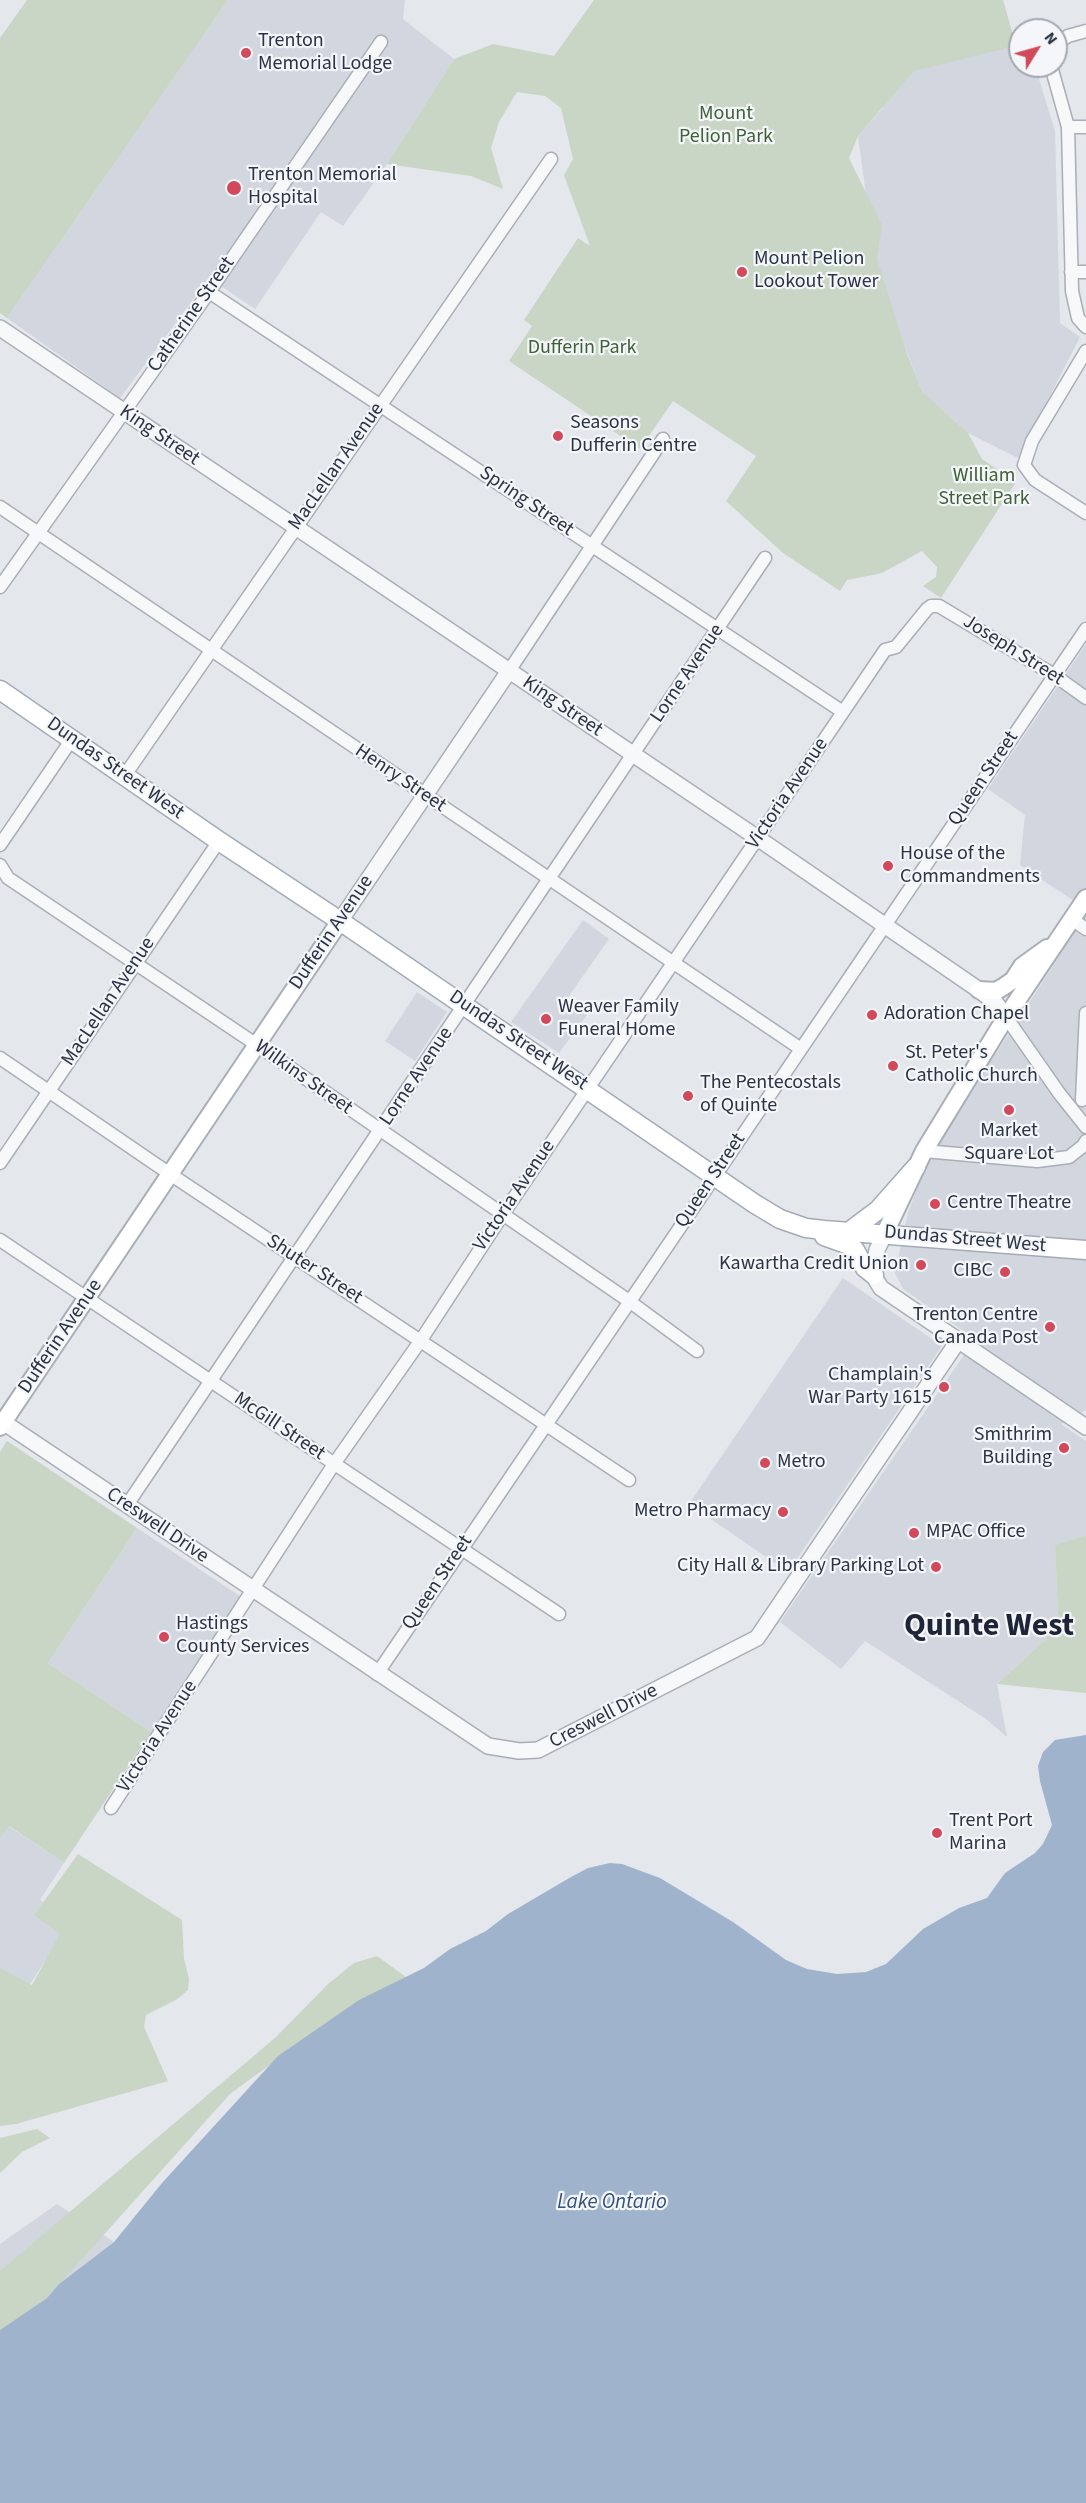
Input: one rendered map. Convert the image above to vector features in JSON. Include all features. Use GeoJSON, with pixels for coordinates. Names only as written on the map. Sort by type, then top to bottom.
{"type":"FeatureCollection","features":[{"type":"Feature","properties":{"kind":"main road","name":"Dundas Street West"},"geometry":{"type":"LineString","coordinates":[[0,690],[219,841],[780,1219],[806,1228],[1086,1250]]}},
{"type":"Feature","properties":{"kind":"main road"},"geometry":{"type":"LineString","coordinates":[[885,1233],[920,1159],[1006,1017],[1086,898]]}},
{"type":"Feature","properties":{"kind":"main road","name":"Dufferin Avenue"},"geometry":{"type":"LineString","coordinates":[[1,1423],[340,921]]}},
{"type":"Feature","properties":{"kind":"main road"},"geometry":{"type":"LineString","coordinates":[[979,990],[996,991],[1003,987],[1013,980],[1022,966],[1057,941]]}},
{"type":"Feature","properties":{"kind":"main road"},"geometry":{"type":"LineString","coordinates":[[850,1231],[878,1210],[920,1159]]}},
{"type":"Feature","properties":{"kind":"main road"},"geometry":{"type":"LineString","coordinates":[[806,1228],[849,1245],[855,1250],[865,1268],[874,1275]]}},
{"type":"Feature","properties":{"kind":"street"},"geometry":{"type":"LineString","coordinates":[[1068,36],[1086,31]]}},
{"type":"Feature","properties":{"kind":"street","name":"Catherine Street"},"geometry":{"type":"LineString","coordinates":[[0,587],[209,292],[381,42]]}},
{"type":"Feature","properties":{"kind":"street"},"geometry":{"type":"LineString","coordinates":[[1054,78],[1068,127],[1071,272],[1074,307],[1078,318],[1086,327]]}},
{"type":"Feature","properties":{"kind":"street"},"geometry":{"type":"LineString","coordinates":[[1068,127],[1086,127]]}},
{"type":"Feature","properties":{"kind":"street","name":"MacLellan Avenue"},"geometry":{"type":"LineString","coordinates":[[125,775],[550,159]]}},
{"type":"Feature","properties":{"kind":"street"},"geometry":{"type":"LineString","coordinates":[[1071,272],[1086,272]]}},
{"type":"Feature","properties":{"kind":"street","name":"Spring Street"},"geometry":{"type":"LineString","coordinates":[[209,292],[843,712]]}},
{"type":"Feature","properties":{"kind":"street","name":"King Street"},"geometry":{"type":"LineString","coordinates":[[0,328],[759,839],[979,990],[996,1003],[1086,1127]]}},
{"type":"Feature","properties":{"kind":"street"},"geometry":{"type":"LineString","coordinates":[[1086,351],[1032,441],[1024,465],[1035,480],[1086,513]]}},
{"type":"Feature","properties":{"kind":"street","name":"Dufferin Avenue"},"geometry":{"type":"LineString","coordinates":[[340,921],[663,439]]}},
{"type":"Feature","properties":{"kind":"street","name":"Henry Street"},"geometry":{"type":"LineString","coordinates":[[0,507],[801,1049]]}},
{"type":"Feature","properties":{"kind":"street","name":"Lorne Avenue"},"geometry":{"type":"LineString","coordinates":[[127,1505],[381,1132],[765,558]]}},
{"type":"Feature","properties":{"kind":"street","name":"Victoria Avenue"},"geometry":{"type":"LineString","coordinates":[[111,1808],[334,1464],[421,1340],[503,1214],[885,650],[896,647],[927,609],[931,606],[939,606]]}},
{"type":"Feature","properties":{"kind":"street","name":"Joseph Street"},"geometry":{"type":"LineString","coordinates":[[939,606],[1054,675],[1086,698]]}},
{"type":"Feature","properties":{"kind":"street","name":"Queen Street"},"geometry":{"type":"LineString","coordinates":[[377,1674],[1086,629]]}},
{"type":"Feature","properties":{"kind":"street"},"geometry":{"type":"LineString","coordinates":[[0,845],[72,739]]}},
{"type":"Feature","properties":{"kind":"street","name":"MacLellan Avenue"},"geometry":{"type":"LineString","coordinates":[[0,1163],[219,841]]}},
{"type":"Feature","properties":{"kind":"street","name":"Wilkins Street"},"geometry":{"type":"LineString","coordinates":[[0,865],[8,878],[257,1045],[629,1301],[697,1351]]}},
{"type":"Feature","properties":{"kind":"street"},"geometry":{"type":"LineString","coordinates":[[1072,919],[1086,929]]}},
{"type":"Feature","properties":{"kind":"street"},"geometry":{"type":"LineString","coordinates":[[1071,1107],[1084,1100],[1086,1013]]}},
{"type":"Feature","properties":{"kind":"street","name":"Shuter Street"},"geometry":{"type":"LineString","coordinates":[[0,1058],[629,1480]]}},
{"type":"Feature","properties":{"kind":"street"},"geometry":{"type":"LineString","coordinates":[[920,1159],[1037,1161],[1069,1157],[1086,1141]]}},
{"type":"Feature","properties":{"kind":"street"},"geometry":{"type":"LineString","coordinates":[[885,1233],[877,1250],[874,1275],[881,1288],[958,1341],[1082,1420]]}},
{"type":"Feature","properties":{"kind":"street","name":"McGill Street"},"geometry":{"type":"LineString","coordinates":[[0,1240],[559,1614]]}},
{"type":"Feature","properties":{"kind":"street","name":"Creswell Drive"},"geometry":{"type":"LineString","coordinates":[[1,1423],[488,1746],[519,1751],[538,1750],[757,1638],[958,1341]]}},
{"type":"Feature","properties":{"kind":"shaded area","name":"Trenton Memorial Hospital"},"geometry":{"type":"Polygon","coordinates":[[[228,0],[405,0],[403,19],[454,59],[387,164],[343,226],[321,212],[255,309],[209,278],[120,398],[7,318],[228,0]]]}},
{"type":"Feature","properties":{"kind":"shaded area"},"geometry":{"type":"Polygon","coordinates":[[[860,0],[1003,0],[1008,19],[1008,78],[1039,78],[1055,131],[1060,323],[1080,337],[1018,458],[968,433],[922,391],[877,276],[858,136],[883,108],[860,0]]]}},
{"type":"Feature","properties":{"kind":"shaded area"},"geometry":{"type":"Polygon","coordinates":[[[1086,644],[1086,909],[1020,865],[1025,815],[988,789],[1086,644]]]}},
{"type":"Feature","properties":{"kind":"shaded area"},"geometry":{"type":"Polygon","coordinates":[[[1086,915],[1086,1410],[1061,1424],[1086,1441],[1086,1535],[1055,1545],[1058,1617],[1046,1639],[997,1684],[1007,1737],[986,1719],[865,1641],[841,1669],[780,1622],[975,1339],[903,1289],[895,1273],[908,1213],[928,1159],[977,1078],[999,1049],[1086,915]]]}},
{"type":"Feature","properties":{"kind":"shaded area"},"geometry":{"type":"Polygon","coordinates":[[[583,920],[609,939],[566,1000],[587,1015],[559,1053],[511,1022],[583,920]]]}},
{"type":"Feature","properties":{"kind":"shaded area"},"geometry":{"type":"Polygon","coordinates":[[[417,992],[447,1012],[415,1061],[385,1041],[417,992]]]}},
{"type":"Feature","properties":{"kind":"shaded area"},"geometry":{"type":"Polygon","coordinates":[[[843,1278],[942,1346],[788,1572],[689,1504],[843,1278]]]}},
{"type":"Feature","properties":{"kind":"shaded area"},"geometry":{"type":"Polygon","coordinates":[[[137,1528],[240,1596],[151,1732],[48,1663],[137,1528]]]}},
{"type":"Feature","properties":{"kind":"shaded area"},"geometry":{"type":"Polygon","coordinates":[[[8,1826],[64,1863],[40,1900],[71,1921],[30,1984],[0,1989],[0,1838],[8,1826]]]}},
{"type":"Feature","properties":{"kind":"shaded area"},"geometry":{"type":"Polygon","coordinates":[[[57,2204],[114,2242],[59,2284],[47,2298],[0,2330],[0,2244],[57,2204]]]}},
{"type":"Feature","properties":{"kind":"green space"},"geometry":{"type":"Polygon","coordinates":[[[27,0],[228,0],[7,318],[0,313],[0,38],[27,0]]]}},
{"type":"Feature","properties":{"kind":"green space","name":"Mount Pelion Park"},"geometry":{"type":"Polygon","coordinates":[[[594,0],[1003,0],[1008,18],[1008,48],[914,71],[858,136],[849,158],[882,225],[877,259],[907,354],[922,391],[968,433],[982,459],[1016,482],[941,598],[923,586],[936,577],[937,567],[922,551],[882,573],[847,580],[840,591],[783,553],[726,501],[756,456],[673,401],[640,449],[509,361],[532,326],[524,320],[578,238],[590,246],[564,175],[573,159],[561,108],[545,96],[517,92],[499,122],[491,148],[503,189],[471,176],[387,164],[454,59],[493,44],[554,56],[594,0]]]}},
{"type":"Feature","properties":{"kind":"green space"},"geometry":{"type":"Polygon","coordinates":[[[7,1441],[137,1528],[48,1663],[151,1732],[64,1863],[9,1826],[0,1838],[0,1452],[7,1441]]]}},
{"type":"Feature","properties":{"kind":"green space"},"geometry":{"type":"Polygon","coordinates":[[[1086,1535],[1086,1693],[997,1684],[1046,1639],[1058,1617],[1055,1545],[1086,1535]]]}},
{"type":"Feature","properties":{"kind":"green space"},"geometry":{"type":"Polygon","coordinates":[[[78,1854],[182,1920],[184,1959],[189,1979],[188,1990],[176,2000],[146,2015],[144,2027],[168,2081],[16,2124],[0,2126],[0,1968],[32,1985],[60,1934],[34,1915],[78,1854]]]}},
{"type":"Feature","properties":{"kind":"green space"},"geometry":{"type":"Polygon","coordinates":[[[377,1956],[406,1977],[352,2005],[230,2094],[47,2298],[0,2330],[0,2271],[276,2037],[328,1984],[354,1963],[377,1956]]]}},
{"type":"Feature","properties":{"kind":"green space"},"geometry":{"type":"Polygon","coordinates":[[[37,2129],[50,2138],[22,2152],[0,2173],[0,2138],[37,2129]]]}},
{"type":"Feature","properties":{"kind":"water","name":"Lake Ontario"},"geometry":{"type":"Polygon","coordinates":[[[1086,1735],[1086,2503],[0,2503],[0,2330],[47,2298],[59,2284],[114,2242],[162,2183],[278,2056],[359,2000],[424,1968],[450,1949],[486,1931],[508,1914],[571,1877],[588,1868],[610,1863],[622,1864],[660,1878],[733,1922],[786,1960],[807,1969],[837,1974],[866,1972],[886,1964],[923,1929],[959,1908],[987,1898],[1005,1873],[1035,1853],[1043,1844],[1052,1825],[1038,1766],[1043,1752],[1055,1740],[1086,1735]]]}},
{"type":"Feature","properties":{"kind":"place","name":"Trenton Memorial Lodge"},"geometry":{"type":"Point","coordinates":[246,53]}},
{"type":"Feature","properties":{"kind":"place","name":"Trenton Memorial Hospital"},"geometry":{"type":"Point","coordinates":[234,188]}},
{"type":"Feature","properties":{"kind":"place","name":"Mount Pelion Lookout Tower"},"geometry":{"type":"Point","coordinates":[742,272]}},
{"type":"Feature","properties":{"kind":"place","name":"Seasons Dufferin Centre"},"geometry":{"type":"Point","coordinates":[558,436]}},
{"type":"Feature","properties":{"kind":"place","name":"House of the Commandments"},"geometry":{"type":"Point","coordinates":[888,866]}},
{"type":"Feature","properties":{"kind":"place","name":"Adoration Chapel"},"geometry":{"type":"Point","coordinates":[872,1015]}},
{"type":"Feature","properties":{"kind":"place","name":"Weaver Family Funeral Home"},"geometry":{"type":"Point","coordinates":[546,1019]}},
{"type":"Feature","properties":{"kind":"place","name":"St. Peter's Catholic Church"},"geometry":{"type":"Point","coordinates":[893,1066]}},
{"type":"Feature","properties":{"kind":"place","name":"The Pentecostals of Quinte"},"geometry":{"type":"Point","coordinates":[688,1096]}},
{"type":"Feature","properties":{"kind":"place","name":"Market Square Lot"},"geometry":{"type":"Point","coordinates":[1009,1110]}},
{"type":"Feature","properties":{"kind":"place","name":"Centre Theatre"},"geometry":{"type":"Point","coordinates":[935,1204]}},
{"type":"Feature","properties":{"kind":"place","name":"Kawartha Credit Union"},"geometry":{"type":"Point","coordinates":[921,1265]}},
{"type":"Feature","properties":{"kind":"place","name":"CIBC"},"geometry":{"type":"Point","coordinates":[1005,1272]}},
{"type":"Feature","properties":{"kind":"place","name":"Trenton Centre Canada Post"},"geometry":{"type":"Point","coordinates":[1050,1327]}},
{"type":"Feature","properties":{"kind":"place","name":"Champlain's War Party 1615"},"geometry":{"type":"Point","coordinates":[944,1387]}},
{"type":"Feature","properties":{"kind":"place","name":"Smithrim Building"},"geometry":{"type":"Point","coordinates":[1064,1448]}},
{"type":"Feature","properties":{"kind":"place","name":"Metro"},"geometry":{"type":"Point","coordinates":[765,1463]}},
{"type":"Feature","properties":{"kind":"place","name":"Metro Pharmacy"},"geometry":{"type":"Point","coordinates":[783,1512]}},
{"type":"Feature","properties":{"kind":"place","name":"MPAC Office"},"geometry":{"type":"Point","coordinates":[914,1533]}},
{"type":"Feature","properties":{"kind":"place","name":"City Hall & Library Parking Lot"},"geometry":{"type":"Point","coordinates":[936,1567]}},
{"type":"Feature","properties":{"kind":"place","name":"Hastings County Services"},"geometry":{"type":"Point","coordinates":[164,1637]}},
{"type":"Feature","properties":{"kind":"place","name":"Trent Port Marina"},"geometry":{"type":"Point","coordinates":[937,1833]}},
{"type":"Feature","properties":{"kind":"district","name":"Quinte West"},"geometry":{"type":"Point","coordinates":[989,1628]}},
{"type":"Feature","properties":{"kind":"park label","name":"Dufferin Park"},"geometry":{"type":"Point","coordinates":[582,349]}},
{"type":"Feature","properties":{"kind":"park label","name":"William Street Park"},"geometry":{"type":"Point","coordinates":[984,488]}}]}
